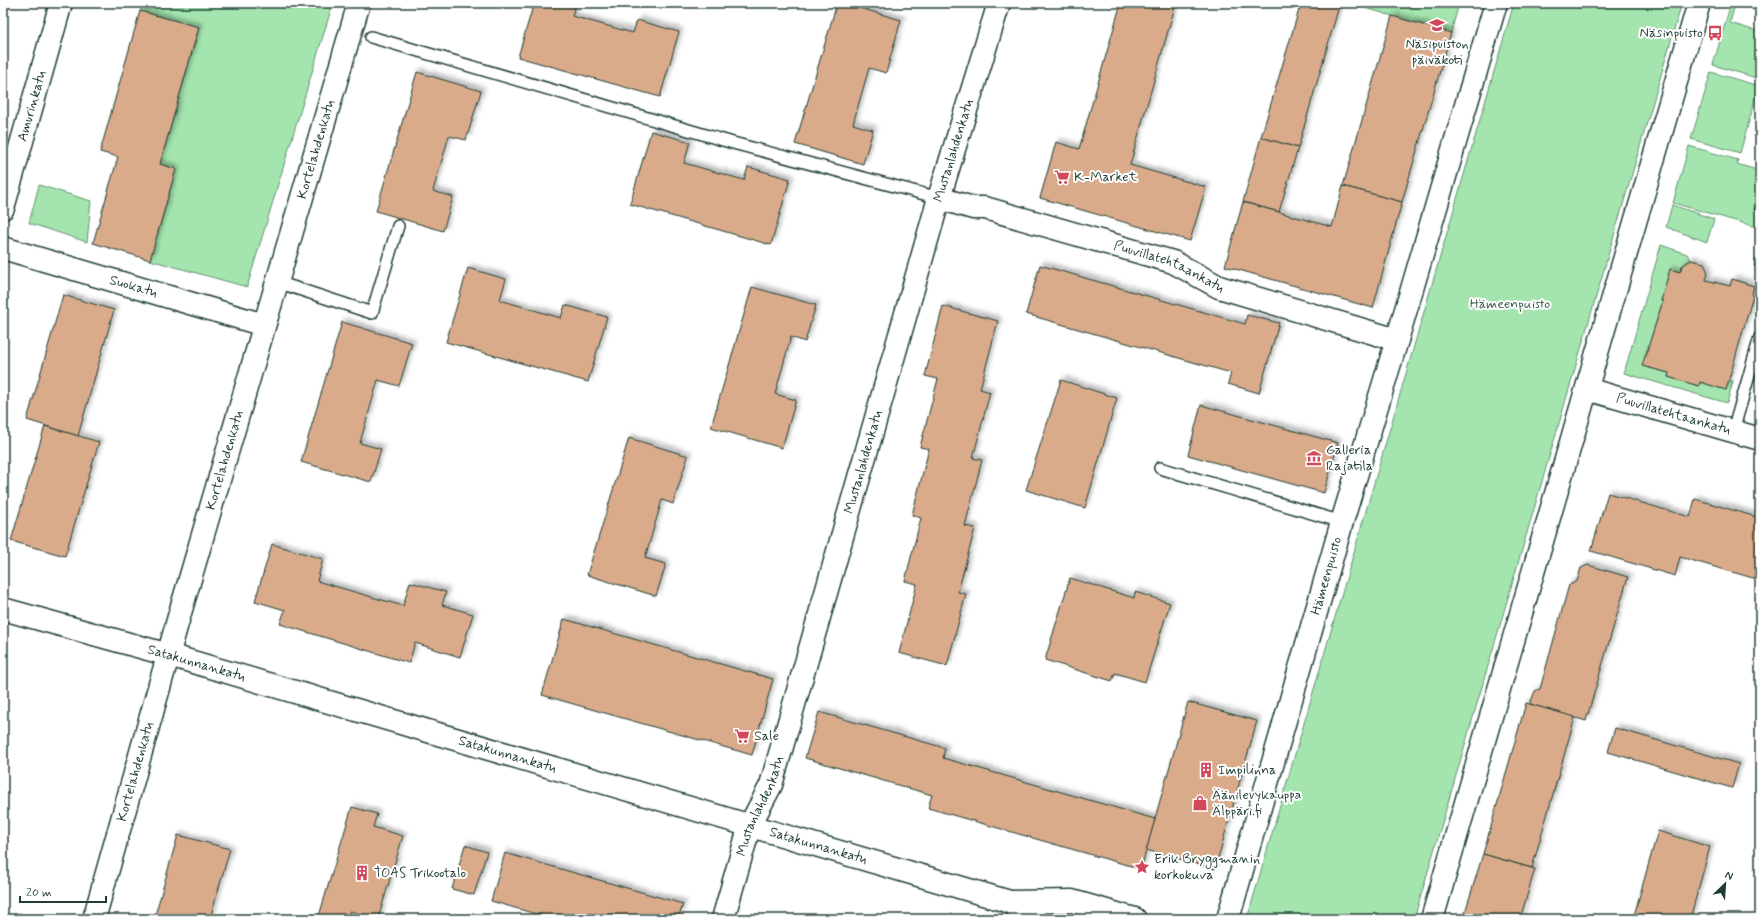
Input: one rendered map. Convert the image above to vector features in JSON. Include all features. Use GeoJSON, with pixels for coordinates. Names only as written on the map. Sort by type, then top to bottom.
{"type":"FeatureCollection","features":[{"type":"Feature","properties":{"kind":"street","name":"Amurinkatu"},"geometry":{"type":"LineString","coordinates":[[3,208],[61,3]]}},
{"type":"Feature","properties":{"kind":"street","name":"Kortelahdenkatu"},"geometry":{"type":"LineString","coordinates":[[94,919],[264,325],[359,3]]}},
{"type":"Feature","properties":{"kind":"street","name":"Mustanlahdenkatu"},"geometry":{"type":"LineString","coordinates":[[723,919],[750,825],[771,785],[939,198],[999,3]]}},
{"type":"Feature","properties":{"kind":"street","name":"Hämeenpuisto"},"geometry":{"type":"LineString","coordinates":[[1228,919],[1342,522],[1398,340],[1496,3]]}},
{"type":"Feature","properties":{"kind":"street"},"geometry":{"type":"LineString","coordinates":[[1432,919],[1699,3]]}},
{"type":"Feature","properties":{"kind":"street","name":"Puuvillatehtaankatu"},"geometry":{"type":"LineString","coordinates":[[939,198],[973,208],[985,208],[1172,262],[1219,287],[1398,340]]}},
{"type":"Feature","properties":{"kind":"street","name":"Suokatu"},"geometry":{"type":"LineString","coordinates":[[3,248],[264,325]]}},
{"type":"Feature","properties":{"kind":"street","name":"Puuvillatehtaankatu"},"geometry":{"type":"LineString","coordinates":[[1587,389],[1760,439]]}},
{"type":"Feature","properties":{"kind":"street","name":"Satakunnankatu"},"geometry":{"type":"LineString","coordinates":[[3,609],[169,655],[1010,902],[1072,901],[1135,919]]}},
{"type":"Feature","properties":{"kind":"street","name":"Satakunnankatu"},"geometry":{"type":"LineString","coordinates":[[1010,902],[1035,919]]}},
{"type":"Feature","properties":{"kind":"lane"},"geometry":{"type":"LineString","coordinates":[[1755,3],[1760,6]]}},
{"type":"Feature","properties":{"kind":"lane"},"geometry":{"type":"LineString","coordinates":[[371,37],[733,143],[939,198]]}},
{"type":"Feature","properties":{"kind":"lane"},"geometry":{"type":"LineString","coordinates":[[277,282],[372,313],[398,226]]}},
{"type":"Feature","properties":{"kind":"lane"},"geometry":{"type":"LineString","coordinates":[[1733,431],[1760,337]]}},
{"type":"Feature","properties":{"kind":"lane"},"geometry":{"type":"LineString","coordinates":[[1160,468],[1342,522]]}},
{"type":"Feature","properties":{"kind":"green space"},"geometry":{"type":"Polygon","coordinates":[[[144,3],[333,3],[247,287],[150,260],[176,169],[160,164],[199,28],[140,11],[144,3]]]}},
{"type":"Feature","properties":{"kind":"green space","name":"Näsipuiston päiväkoti"},"geometry":{"type":"Polygon","coordinates":[[[1348,3],[1459,3],[1451,33],[1348,3]]]}},
{"type":"Feature","properties":{"kind":"green space","name":"Hämeenpuisto"},"geometry":{"type":"Polygon","coordinates":[[[1514,3],[1682,3],[1414,919],[1247,919],[1514,3]]]}},
{"type":"Feature","properties":{"kind":"green space"},"geometry":{"type":"Polygon","coordinates":[[[1731,3],[1735,4],[1730,23],[1760,32],[1760,79],[1713,65],[1731,3]]]}},
{"type":"Feature","properties":{"kind":"green space"},"geometry":{"type":"Polygon","coordinates":[[[1711,72],[1759,86],[1740,153],[1691,139],[1711,72]]]}},
{"type":"Feature","properties":{"kind":"green space"},"geometry":{"type":"Polygon","coordinates":[[[1689,146],[1738,160],[1737,164],[1760,171],[1760,228],[1673,203],[1689,146]]]}},
{"type":"Feature","properties":{"kind":"green space"},"geometry":{"type":"Polygon","coordinates":[[[39,185],[91,201],[87,242],[29,223],[39,185]]]}},
{"type":"Feature","properties":{"kind":"green space"},"geometry":{"type":"Polygon","coordinates":[[[1672,205],[1714,219],[1707,242],[1666,227],[1672,205]]]}},
{"type":"Feature","properties":{"kind":"green space"},"geometry":{"type":"Polygon","coordinates":[[[1661,245],[1687,254],[1691,260],[1682,266],[1680,272],[1670,270],[1661,301],[1663,301],[1643,366],[1669,373],[1668,377],[1699,386],[1700,382],[1726,390],[1728,380],[1733,381],[1727,403],[1624,373],[1661,245]]]}},
{"type":"Feature","properties":{"kind":"building"},"geometry":{"type":"Polygon","coordinates":[[[534,3],[576,3],[572,16],[633,33],[637,20],[679,32],[660,97],[518,57],[534,3]]]}},
{"type":"Feature","properties":{"kind":"building"},"geometry":{"type":"Polygon","coordinates":[[[837,3],[843,3],[901,20],[886,73],[869,68],[853,124],[873,130],[863,164],[795,144],[837,3]]]}},
{"type":"Feature","properties":{"kind":"building"},"geometry":{"type":"Polygon","coordinates":[[[1121,3],[1176,3],[1130,165],[1206,187],[1190,241],[1040,198],[1056,142],[1079,149],[1121,3]]]}},
{"type":"Feature","properties":{"kind":"building"},"geometry":{"type":"Polygon","coordinates":[[[1301,3],[1340,3],[1298,148],[1261,137],[1301,3]]]}},
{"type":"Feature","properties":{"kind":"building"},"geometry":{"type":"Polygon","coordinates":[[[140,11],[199,27],[160,164],[176,169],[150,260],[93,243],[118,157],[100,152],[140,11]]]}},
{"type":"Feature","properties":{"kind":"building"},"geometry":{"type":"Polygon","coordinates":[[[1392,16],[1451,33],[1402,202],[1343,186],[1392,16]]]}},
{"type":"Feature","properties":{"kind":"building"},"geometry":{"type":"Polygon","coordinates":[[[417,72],[481,91],[466,140],[449,136],[433,191],[453,197],[443,231],[376,211],[417,72]]]}},
{"type":"Feature","properties":{"kind":"building"},"geometry":{"type":"Polygon","coordinates":[[[651,131],[690,142],[684,163],[744,180],[748,167],[790,179],[771,245],[630,204],[651,131]]]}},
{"type":"Feature","properties":{"kind":"building"},"geometry":{"type":"Polygon","coordinates":[[[1261,137],[1298,148],[1279,212],[1243,202],[1261,137]]]}},
{"type":"Feature","properties":{"kind":"building"},"geometry":{"type":"Polygon","coordinates":[[[1343,186],[1402,202],[1373,308],[1225,266],[1243,202],[1332,227],[1343,186]]]}},
{"type":"Feature","properties":{"kind":"building"},"geometry":{"type":"Polygon","coordinates":[[[1760,190],[1760,212],[1754,210],[1760,190]]]}},
{"type":"Feature","properties":{"kind":"building"},"geometry":{"type":"Polygon","coordinates":[[[1760,247],[1760,268],[1754,266],[1760,247]]]}},
{"type":"Feature","properties":{"kind":"building"},"geometry":{"type":"Polygon","coordinates":[[[1691,260],[1704,263],[1708,273],[1706,280],[1730,286],[1732,279],[1754,286],[1752,293],[1753,296],[1726,390],[1700,382],[1699,386],[1668,377],[1669,373],[1642,366],[1663,301],[1661,301],[1670,269],[1680,272],[1682,266],[1691,260]]]}},
{"type":"Feature","properties":{"kind":"building"},"geometry":{"type":"Polygon","coordinates":[[[1040,265],[1245,324],[1247,315],[1279,323],[1259,393],[1228,384],[1231,373],[1026,314],[1040,265]]]}},
{"type":"Feature","properties":{"kind":"building"},"geometry":{"type":"Polygon","coordinates":[[[468,268],[506,279],[500,300],[561,318],[565,305],[607,317],[588,382],[446,342],[468,268]]]}},
{"type":"Feature","properties":{"kind":"building"},"geometry":{"type":"Polygon","coordinates":[[[752,287],[816,305],[805,342],[791,337],[775,394],[796,400],[782,448],[711,427],[752,287]]]}},
{"type":"Feature","properties":{"kind":"building"},"geometry":{"type":"Polygon","coordinates":[[[63,295],[114,310],[78,436],[27,420],[63,295]]]}},
{"type":"Feature","properties":{"kind":"building"},"geometry":{"type":"Polygon","coordinates":[[[943,306],[998,321],[980,389],[990,392],[973,458],[982,460],[965,526],[975,528],[958,592],[966,594],[947,666],[899,653],[917,584],[905,581],[921,518],[912,515],[929,449],[920,447],[938,379],[925,376],[943,306]]]}},
{"type":"Feature","properties":{"kind":"building"},"geometry":{"type":"Polygon","coordinates":[[[342,322],[412,343],[399,386],[378,380],[360,443],[381,449],[371,482],[301,462],[342,322]]]}},
{"type":"Feature","properties":{"kind":"building"},"geometry":{"type":"Polygon","coordinates":[[[1061,380],[1117,398],[1085,508],[1026,490],[1061,380]]]}},
{"type":"Feature","properties":{"kind":"building"},"geometry":{"type":"Polygon","coordinates":[[[1201,405],[1338,443],[1324,493],[1188,455],[1201,405]]]}},
{"type":"Feature","properties":{"kind":"building"},"geometry":{"type":"Polygon","coordinates":[[[45,426],[99,442],[65,556],[11,541],[45,426]]]}},
{"type":"Feature","properties":{"kind":"building"},"geometry":{"type":"Polygon","coordinates":[[[629,438],[688,456],[673,504],[662,500],[645,558],[666,564],[656,596],[587,575],[629,438]]]}},
{"type":"Feature","properties":{"kind":"building"},"geometry":{"type":"Polygon","coordinates":[[[1608,493],[1690,517],[1695,499],[1760,518],[1760,580],[1680,557],[1675,576],[1591,551],[1608,493]]]}},
{"type":"Feature","properties":{"kind":"building"},"geometry":{"type":"Polygon","coordinates":[[[272,544],[323,559],[317,581],[403,606],[410,582],[446,592],[442,605],[473,614],[460,657],[415,643],[409,663],[280,624],[285,610],[255,601],[272,544]]]}},
{"type":"Feature","properties":{"kind":"building"},"geometry":{"type":"Polygon","coordinates":[[[1588,565],[1628,577],[1586,721],[1530,704],[1535,691],[1540,689],[1569,585],[1577,581],[1581,568],[1588,565]]]}},
{"type":"Feature","properties":{"kind":"building"},"geometry":{"type":"Polygon","coordinates":[[[1070,578],[1134,598],[1135,592],[1170,603],[1145,682],[1115,673],[1112,681],[1045,660],[1070,578]]]}},
{"type":"Feature","properties":{"kind":"building"},"geometry":{"type":"Polygon","coordinates":[[[564,619],[773,679],[752,755],[542,695],[564,619]]]}},
{"type":"Feature","properties":{"kind":"building","name":"Impilinna"},"geometry":{"type":"Polygon","coordinates":[[[1188,702],[1257,721],[1215,869],[1146,850],[1188,702]]]}},
{"type":"Feature","properties":{"kind":"building"},"geometry":{"type":"Polygon","coordinates":[[[1526,703],[1575,717],[1532,868],[1483,854],[1526,703]]]}},
{"type":"Feature","properties":{"kind":"building"},"geometry":{"type":"Polygon","coordinates":[[[819,712],[945,748],[943,758],[1155,819],[1141,869],[928,808],[932,795],[805,758],[819,712]]]}},
{"type":"Feature","properties":{"kind":"building"},"geometry":{"type":"Polygon","coordinates":[[[1615,728],[1739,764],[1732,788],[1608,752],[1615,728]]]}},
{"type":"Feature","properties":{"kind":"building","name":"TOAS Trikootalo"},"geometry":{"type":"Polygon","coordinates":[[[352,807],[377,814],[373,827],[403,836],[378,919],[350,911],[347,919],[331,919],[319,916],[352,807]]]}},
{"type":"Feature","properties":{"kind":"building"},"geometry":{"type":"Polygon","coordinates":[[[1658,831],[1710,847],[1690,919],[1633,919],[1658,831]]]}},
{"type":"Feature","properties":{"kind":"building"},"geometry":{"type":"Polygon","coordinates":[[[178,835],[230,849],[210,919],[154,919],[178,835]]]}},
{"type":"Feature","properties":{"kind":"building"},"geometry":{"type":"Polygon","coordinates":[[[465,845],[487,852],[474,895],[452,889],[465,845]]]}},
{"type":"Feature","properties":{"kind":"building"},"geometry":{"type":"Polygon","coordinates":[[[505,853],[683,904],[678,919],[553,919],[491,901],[505,853]]]}},
{"type":"Feature","properties":{"kind":"building"},"geometry":{"type":"Polygon","coordinates":[[[1483,854],[1535,869],[1520,919],[1463,919],[1483,854]]]}},
{"type":"Feature","properties":{"kind":"place","name":"Näsipuiston päiväkoti"},"geometry":{"type":"Point","coordinates":[1437,25]}},
{"type":"Feature","properties":{"kind":"place","name":"Näsinpuisto"},"geometry":{"type":"Point","coordinates":[1715,33]}},
{"type":"Feature","properties":{"kind":"place","name":"K-Market"},"geometry":{"type":"Point","coordinates":[1062,177]}},
{"type":"Feature","properties":{"kind":"place","name":"Galleria Rajatila"},"geometry":{"type":"Point","coordinates":[1314,458]}},
{"type":"Feature","properties":{"kind":"place","name":"Sale"},"geometry":{"type":"Point","coordinates":[742,736]}},
{"type":"Feature","properties":{"kind":"place","name":"Impilinna"},"geometry":{"type":"Point","coordinates":[1206,770]}},
{"type":"Feature","properties":{"kind":"place","name":"Äänilevykauppa Älppäri.fi"},"geometry":{"type":"Point","coordinates":[1200,803]}},
{"type":"Feature","properties":{"kind":"place","name":"Erik Bryggmanin korkokuva"},"geometry":{"type":"Point","coordinates":[1142,867]}},
{"type":"Feature","properties":{"kind":"place","name":"TOAS Trikootalo"},"geometry":{"type":"Point","coordinates":[362,873]}}]}
